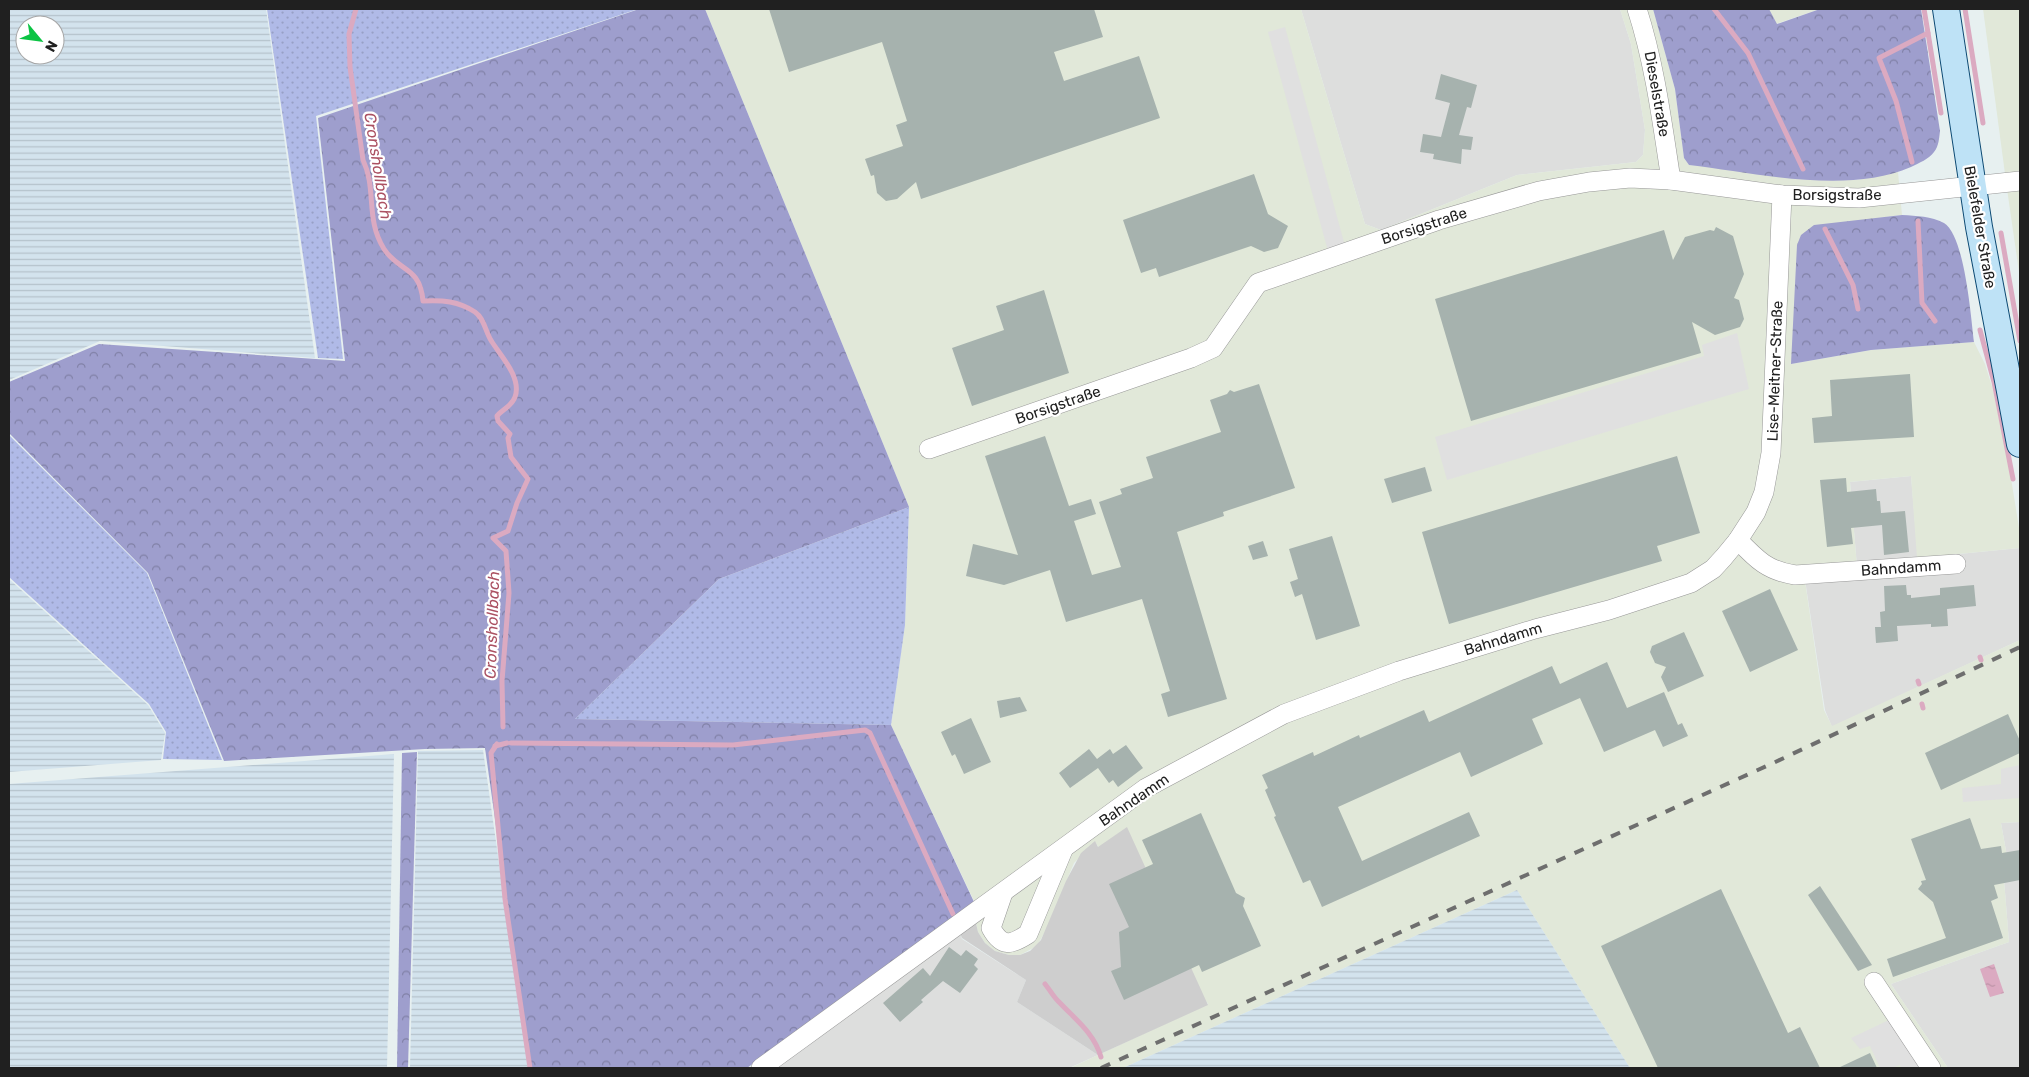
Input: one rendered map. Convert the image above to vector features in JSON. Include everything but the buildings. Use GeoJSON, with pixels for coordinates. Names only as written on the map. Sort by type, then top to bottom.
{"type":"FeatureCollection","features":[{"type":"Feature","properties":{"kind":"main road","name":"Bielefelder Straße"},"geometry":{"type":"LineString","coordinates":[[1946,9],[1972,186],[2020,444]]}},
{"type":"Feature","properties":{"kind":"street","name":"Dieselstraße"},"geometry":{"type":"LineString","coordinates":[[1637,9],[1647,42],[1660,103],[1670,180]]}},
{"type":"Feature","properties":{"kind":"street","name":"Borsigstraße"},"geometry":{"type":"LineString","coordinates":[[929,449],[1191,358],[1213,348],[1258,283],[1439,220],[1539,191],[1590,182],[1630,178],[1670,180],[1782,195],[1859,198],[2020,181]]}},
{"type":"Feature","properties":{"kind":"street","name":"Lise-Meitner-Straße"},"geometry":{"type":"LineString","coordinates":[[1738,540],[1756,512],[1764,492],[1771,453],[1782,195]]}},
{"type":"Feature","properties":{"kind":"street","name":"Bahndamm"},"geometry":{"type":"LineString","coordinates":[[761,1068],[1146,788],[1284,714],[1399,671],[1535,629],[1609,610],[1691,583],[1713,569],[1738,540],[1767,567],[1781,573],[1795,575],[1956,564]]}},
{"type":"Feature","properties":{"kind":"street"},"geometry":{"type":"LineString","coordinates":[[1003,893],[991,928],[997,939],[1007,944],[1015,942],[1028,934],[1064,848]]}},
{"type":"Feature","properties":{"kind":"street"},"geometry":{"type":"LineString","coordinates":[[1874,982],[1931,1068]]}},
{"type":"Feature","properties":{"kind":"shaded area"},"geometry":{"type":"Polygon","coordinates":[[[9,9],[266,9],[315,358],[100,341],[9,380],[9,9]]]}},
{"type":"Feature","properties":{"kind":"shaded area"},"geometry":{"type":"Polygon","coordinates":[[[267,9],[638,9],[316,116],[343,359],[318,358],[267,9]]]}},
{"type":"Feature","properties":{"kind":"shaded area"},"geometry":{"type":"Polygon","coordinates":[[[705,9],[1301,9],[1365,224],[1381,230],[1517,175],[1636,162],[1643,155],[1645,130],[1631,44],[1620,9],[1653,9],[1675,89],[1684,158],[1689,165],[1857,180],[1898,172],[1902,215],[1878,218],[1791,364],[1871,350],[1974,342],[1985,364],[1993,390],[2010,472],[2020,534],[2020,548],[1917,558],[1911,476],[1850,482],[1858,579],[1805,581],[1824,710],[1832,726],[2020,640],[2020,822],[2001,823],[2008,862],[2003,867],[2009,942],[1891,984],[1948,1068],[1630,1068],[1517,890],[1123,1068],[1070,1068],[1208,1004],[1095,842],[1074,863],[1046,930],[1037,946],[1020,955],[1009,955],[995,951],[985,943],[978,932],[974,901],[891,725],[905,625],[909,507],[705,9]]]}},
{"type":"Feature","properties":{"kind":"shaded area"},"geometry":{"type":"Polygon","coordinates":[[[1301,9],[1620,9],[1631,44],[1645,130],[1643,155],[1636,162],[1517,175],[1381,230],[1365,224],[1301,9]]]}},
{"type":"Feature","properties":{"kind":"shaded area"},"geometry":{"type":"Polygon","coordinates":[[[1769,9],[1820,9],[1776,24],[1769,9]]]}},
{"type":"Feature","properties":{"kind":"shaded area"},"geometry":{"type":"Polygon","coordinates":[[[1983,9],[2020,9],[2020,279],[2007,189],[1983,9]]]}},
{"type":"Feature","properties":{"kind":"shaded area"},"geometry":{"type":"Polygon","coordinates":[[[1285,27],[1345,246],[1328,251],[1268,32],[1285,27]]]}},
{"type":"Feature","properties":{"kind":"shaded area"},"geometry":{"type":"Polygon","coordinates":[[[1737,333],[1749,389],[1447,480],[1435,437],[1704,356],[1702,345],[1737,333]]]}},
{"type":"Feature","properties":{"kind":"shaded area"},"geometry":{"type":"Polygon","coordinates":[[[9,435],[147,573],[222,760],[163,759],[166,732],[149,704],[9,577],[9,435]]]}},
{"type":"Feature","properties":{"kind":"shaded area"},"geometry":{"type":"Polygon","coordinates":[[[1911,476],[1918,558],[2020,548],[2020,640],[1832,727],[1825,710],[1805,580],[1858,579],[1850,482],[1911,476]]]}},
{"type":"Feature","properties":{"kind":"shaded area"},"geometry":{"type":"Polygon","coordinates":[[[909,507],[905,625],[891,725],[575,719],[719,579],[909,507]]]}},
{"type":"Feature","properties":{"kind":"shaded area"},"geometry":{"type":"Polygon","coordinates":[[[9,579],[148,705],[165,733],[161,760],[9,772],[9,579]]]}},
{"type":"Feature","properties":{"kind":"shaded area"},"geometry":{"type":"Polygon","coordinates":[[[483,750],[528,1068],[410,1068],[418,751],[483,750]]]}},
{"type":"Feature","properties":{"kind":"shaded area"},"geometry":{"type":"Polygon","coordinates":[[[394,754],[387,1068],[9,1068],[9,784],[394,754]]]}},
{"type":"Feature","properties":{"kind":"shaded area"},"geometry":{"type":"Polygon","coordinates":[[[2020,765],[2020,798],[1963,802],[1962,788],[2001,784],[2001,769],[2020,765]]]}},
{"type":"Feature","properties":{"kind":"shaded area"},"geometry":{"type":"Polygon","coordinates":[[[2020,822],[2020,1068],[1948,1068],[1891,984],[2009,942],[2003,867],[2008,862],[2001,823],[2020,822]]]}},
{"type":"Feature","properties":{"kind":"shaded area"},"geometry":{"type":"Polygon","coordinates":[[[1127,827],[1208,1005],[1098,1055],[1017,1002],[1026,980],[962,938],[959,931],[975,919],[978,932],[985,943],[995,951],[1009,955],[1020,955],[1030,951],[1041,940],[1066,881],[1081,853],[1095,841],[1098,847],[1127,827]]]}},
{"type":"Feature","properties":{"kind":"shaded area"},"geometry":{"type":"Polygon","coordinates":[[[1517,890],[1630,1068],[1123,1068],[1517,890]]]}},
{"type":"Feature","properties":{"kind":"shaded area"},"geometry":{"type":"Polygon","coordinates":[[[959,931],[962,939],[1026,980],[1017,1002],[1098,1055],[1069,1068],[775,1068],[959,931]]]}},
{"type":"Feature","properties":{"kind":"shaded area"},"geometry":{"type":"Polygon","coordinates":[[[1891,1019],[1924,1068],[1901,1068],[1900,1065],[1892,1068],[1880,1068],[1870,1046],[1860,1049],[1851,1038],[1891,1019]]]}},
{"type":"Feature","properties":{"kind":"green space"},"geometry":{"type":"Polygon","coordinates":[[[639,9],[705,9],[909,507],[719,579],[575,719],[891,725],[974,902],[747,1068],[530,1068],[485,748],[425,749],[224,761],[148,573],[9,433],[9,382],[99,344],[345,361],[318,118],[639,9]]]}},
{"type":"Feature","properties":{"kind":"green space"},"geometry":{"type":"Polygon","coordinates":[[[1653,9],[1769,9],[1777,24],[1820,9],[1921,9],[1940,131],[1937,147],[1924,161],[1911,167],[1886,175],[1859,180],[1801,180],[1689,165],[1684,158],[1675,89],[1653,9]]]}},
{"type":"Feature","properties":{"kind":"green space"},"geometry":{"type":"Polygon","coordinates":[[[1902,215],[1934,219],[1944,223],[1951,231],[1957,244],[1966,278],[1974,342],[1871,350],[1791,364],[1797,245],[1801,235],[1814,225],[1902,215]]]}},
{"type":"Feature","properties":{"kind":"green space"},"geometry":{"type":"Polygon","coordinates":[[[417,752],[408,1068],[397,1068],[402,753],[417,752]]]}},
{"type":"Feature","properties":{"kind":"water"},"geometry":{"type":"Polygon","coordinates":[[[1994,964],[2004,993],[1990,997],[1980,969],[1994,964]]]}},
{"type":"Feature","properties":{"kind":"waterway","name":"Cronshollbach"},"geometry":{"type":"LineString","coordinates":[[356,9],[349,34],[350,67],[363,160],[370,182],[373,215],[378,238],[390,256],[408,270],[418,281],[423,301],[456,303],[469,308],[478,315],[490,338],[510,368],[516,382],[514,400],[497,416],[498,421],[510,434],[508,438],[511,457],[528,479],[517,503],[508,531],[493,538],[506,551],[509,593],[502,681],[503,727]]}},
{"type":"Feature","properties":{"kind":"waterway"},"geometry":{"type":"LineString","coordinates":[[1714,9],[1748,53],[1803,169]]}},
{"type":"Feature","properties":{"kind":"waterway"},"geometry":{"type":"LineString","coordinates":[[1912,162],[1896,101],[1879,58],[1928,33],[1924,9]]}},
{"type":"Feature","properties":{"kind":"waterway"},"geometry":{"type":"LineString","coordinates":[[1965,9],[1983,123]]}},
{"type":"Feature","properties":{"kind":"waterway"},"geometry":{"type":"LineString","coordinates":[[1928,33],[1941,113]]}},
{"type":"Feature","properties":{"kind":"waterway"},"geometry":{"type":"LineString","coordinates":[[1918,221],[1922,303],[1935,321]]}},
{"type":"Feature","properties":{"kind":"waterway"},"geometry":{"type":"LineString","coordinates":[[1825,229],[1853,285],[1858,309]]}},
{"type":"Feature","properties":{"kind":"waterway"},"geometry":{"type":"LineString","coordinates":[[2001,233],[2020,341]]}},
{"type":"Feature","properties":{"kind":"waterway"},"geometry":{"type":"LineString","coordinates":[[1980,330],[1994,382],[2013,479]]}},
{"type":"Feature","properties":{"kind":"waterway"},"geometry":{"type":"LineString","coordinates":[[1922,704],[1923,708]]}},
{"type":"Feature","properties":{"kind":"waterway"},"geometry":{"type":"LineString","coordinates":[[511,743],[733,745],[865,730],[870,733],[953,914]]}},
{"type":"Feature","properties":{"kind":"waterway","name":"Cronshollbach"},"geometry":{"type":"LineString","coordinates":[[495,746],[507,743]]}},
{"type":"Feature","properties":{"kind":"waterway","name":"Cronshollbach"},"geometry":{"type":"LineString","coordinates":[[497,744],[491,753],[505,899],[530,1068]]}},
{"type":"Feature","properties":{"kind":"waterway"},"geometry":{"type":"LineString","coordinates":[[1045,984],[1056,999],[1089,1034],[1098,1048],[1101,1057]]}},
{"type":"Feature","properties":{"kind":"railway"},"geometry":{"type":"LineString","coordinates":[[1101,1068],[1771,764],[2020,647]]}}]}
